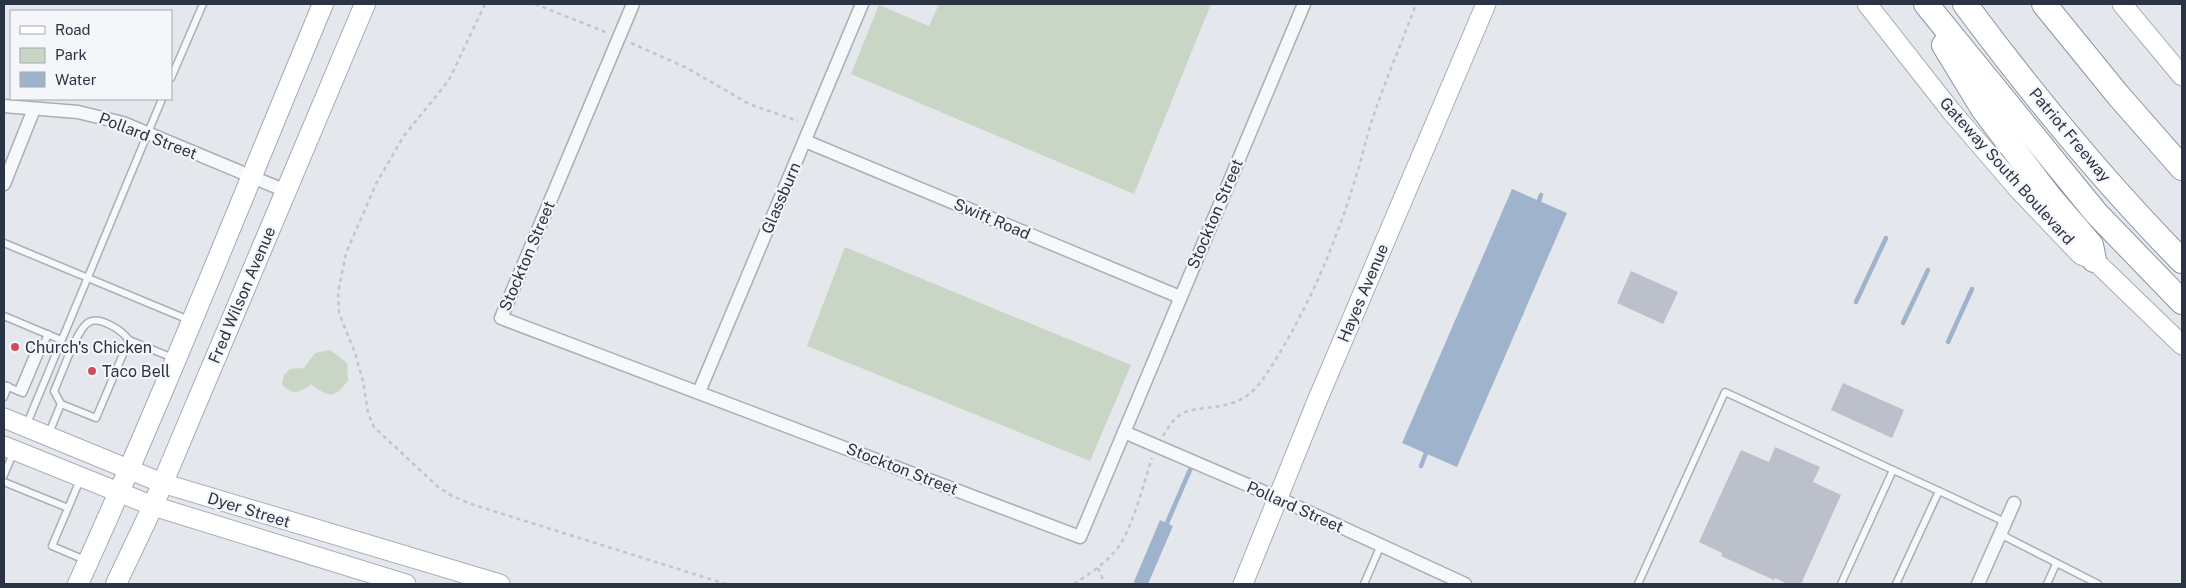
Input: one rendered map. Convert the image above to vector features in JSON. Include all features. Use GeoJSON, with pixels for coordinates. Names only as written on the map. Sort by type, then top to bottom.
{"type":"FeatureCollection","features":[{"type":"Feature","properties":{"kind":"highway"},"geometry":{"type":"LineString","coordinates":[[1917,4],[1984,109],[2049,196],[2091,244],[2094,260]]}},
{"type":"Feature","properties":{"kind":"highway"},"geometry":{"type":"LineString","coordinates":[[1926,4],[2096,213],[2182,302]]}},
{"type":"Feature","properties":{"kind":"highway","name":"Patriot Freeway"},"geometry":{"type":"LineString","coordinates":[[1965,4],[2047,110],[2114,188],[2182,261]]}},
{"type":"Feature","properties":{"kind":"highway"},"geometry":{"type":"LineString","coordinates":[[2044,4],[2118,95],[2182,168]]}},
{"type":"Feature","properties":{"kind":"main road"},"geometry":{"type":"LineString","coordinates":[[78,584],[120,494],[177,360],[250,176],[323,4]]}},
{"type":"Feature","properties":{"kind":"main road","name":"Fred Wilson Avenue"},"geometry":{"type":"LineString","coordinates":[[116,584],[153,506],[365,4]]}},
{"type":"Feature","properties":{"kind":"main road","name":"Hayes Avenue"},"geometry":{"type":"LineString","coordinates":[[1243,584],[1486,4]]}},
{"type":"Feature","properties":{"kind":"main road","name":"Gateway South Boulevard"},"geometry":{"type":"LineString","coordinates":[[1867,4],[1951,111],[2019,190],[2081,255],[2094,260],[2182,345]]}},
{"type":"Feature","properties":{"kind":"main road"},"geometry":{"type":"LineString","coordinates":[[2122,4],[2182,76]]}},
{"type":"Feature","properties":{"kind":"main road","name":"Dyer Street"},"geometry":{"type":"LineString","coordinates":[[4,418],[162,484],[500,584]]}},
{"type":"Feature","properties":{"kind":"main road","name":"Dyer Street"},"geometry":{"type":"LineString","coordinates":[[9,448],[153,506],[406,584]]}},
{"type":"Feature","properties":{"kind":"street","name":"Stockton Street"},"geometry":{"type":"LineString","coordinates":[[633,4],[502,318],[1080,537],[1304,4]]}},
{"type":"Feature","properties":{"kind":"street","name":"Glassburn"},"geometry":{"type":"LineString","coordinates":[[700,392],[862,4]]}},
{"type":"Feature","properties":{"kind":"street","name":"Pollard Street"},"geometry":{"type":"LineString","coordinates":[[4,106],[86,114],[123,123],[286,191]]}},
{"type":"Feature","properties":{"kind":"street"},"geometry":{"type":"LineString","coordinates":[[4,184],[34,109]]}},
{"type":"Feature","properties":{"kind":"street","name":"Swift Road"},"geometry":{"type":"LineString","coordinates":[[805,141],[1180,297]]}},
{"type":"Feature","properties":{"kind":"street","name":"Pollard Street"},"geometry":{"type":"LineString","coordinates":[[1124,432],[1278,498],[1465,584]]}},
{"type":"Feature","properties":{"kind":"street"},"geometry":{"type":"LineString","coordinates":[[1978,584],[2014,503]]}},
{"type":"Feature","properties":{"kind":"lane"},"geometry":{"type":"LineString","coordinates":[[172,76],[203,4]]}},
{"type":"Feature","properties":{"kind":"lane"},"geometry":{"type":"LineString","coordinates":[[25,427],[162,100]]}},
{"type":"Feature","properties":{"kind":"lane"},"geometry":{"type":"LineString","coordinates":[[4,244],[192,321]]}},
{"type":"Feature","properties":{"kind":"lane"},"geometry":{"type":"LineString","coordinates":[[4,316],[61,340]]}},
{"type":"Feature","properties":{"kind":"lane"},"geometry":{"type":"LineString","coordinates":[[129,340],[96,418],[61,404],[54,391],[78,335],[86,324],[91,321],[104,322],[120,330],[129,340],[177,360]]}},
{"type":"Feature","properties":{"kind":"lane"},"geometry":{"type":"LineString","coordinates":[[4,396],[6,386],[24,393],[48,334]]}},
{"type":"Feature","properties":{"kind":"lane"},"geometry":{"type":"LineString","coordinates":[[1638,584],[1725,392],[2006,522]]}},
{"type":"Feature","properties":{"kind":"lane"},"geometry":{"type":"LineString","coordinates":[[48,437],[61,404]]}},
{"type":"Feature","properties":{"kind":"lane"},"geometry":{"type":"LineString","coordinates":[[4,475],[9,448]]}},
{"type":"Feature","properties":{"kind":"lane"},"geometry":{"type":"LineString","coordinates":[[1841,584],[1893,470]]}},
{"type":"Feature","properties":{"kind":"lane"},"geometry":{"type":"LineString","coordinates":[[81,478],[52,546],[89,562]]}},
{"type":"Feature","properties":{"kind":"lane"},"geometry":{"type":"LineString","coordinates":[[4,482],[68,508]]}},
{"type":"Feature","properties":{"kind":"lane"},"geometry":{"type":"LineString","coordinates":[[1896,584],[1939,491]]}},
{"type":"Feature","properties":{"kind":"lane"},"geometry":{"type":"LineString","coordinates":[[2000,534],[2098,584]]}},
{"type":"Feature","properties":{"kind":"lane"},"geometry":{"type":"LineString","coordinates":[[1364,584],[1381,546]]}},
{"type":"Feature","properties":{"kind":"lane"},"geometry":{"type":"LineString","coordinates":[[2047,584],[2056,564]]}},
{"type":"Feature","properties":{"kind":"path"},"geometry":{"type":"LineString","coordinates":[[485,4],[449,80],[403,138],[389,159],[364,210],[341,270],[338,293],[339,313],[363,381],[368,413],[374,427],[384,437],[436,486],[452,496],[471,504],[726,584]]}},
{"type":"Feature","properties":{"kind":"path"},"geometry":{"type":"LineString","coordinates":[[535,4],[619,37],[687,68],[750,104],[811,126]]}},
{"type":"Feature","properties":{"kind":"path"},"geometry":{"type":"LineString","coordinates":[[1074,584],[1098,568],[1116,549],[1126,534],[1156,446],[1172,421],[1180,415],[1197,409],[1225,406],[1250,394],[1274,361],[1319,279],[1354,183],[1374,117],[1416,4]]}},
{"type":"Feature","properties":{"kind":"path"},"geometry":{"type":"LineString","coordinates":[[1098,568],[1105,584]]}},
{"type":"Feature","properties":{"kind":"green space"},"geometry":{"type":"Polygon","coordinates":[[[939,4],[1211,4],[1134,194],[851,74],[879,5],[929,26],[939,4]]]}},
{"type":"Feature","properties":{"kind":"green space"},"geometry":{"type":"Polygon","coordinates":[[[845,247],[1131,365],[1090,461],[807,346],[845,247]]]}},
{"type":"Feature","properties":{"kind":"green space"},"geometry":{"type":"Polygon","coordinates":[[[330,350],[347,363],[348,381],[339,391],[332,395],[321,391],[311,384],[300,391],[293,392],[282,384],[284,375],[290,369],[304,368],[315,353],[330,350]]]}},
{"type":"Feature","properties":{"kind":"water"},"geometry":{"type":"Polygon","coordinates":[[[1512,189],[1567,213],[1457,467],[1402,443],[1512,189]]]}},
{"type":"Feature","properties":{"kind":"water"},"geometry":{"type":"Polygon","coordinates":[[[1160,520],[1173,526],[1148,584],[1133,584],[1160,520]]]}},
{"type":"Feature","properties":{"kind":"building"},"geometry":{"type":"Polygon","coordinates":[[[1631,271],[1678,292],[1663,324],[1617,303],[1631,271]]]}},
{"type":"Feature","properties":{"kind":"building"},"geometry":{"type":"Polygon","coordinates":[[[1843,383],[1904,410],[1892,438],[1831,410],[1843,383]]]}},
{"type":"Feature","properties":{"kind":"building"},"geometry":{"type":"Polygon","coordinates":[[[1775,447],[1820,467],[1813,482],[1841,495],[1801,584],[1788,584],[1775,578],[1774,580],[1721,556],[1722,553],[1699,542],[1741,450],[1769,462],[1775,447]]]}},
{"type":"Feature","properties":{"kind":"waterway"},"geometry":{"type":"LineString","coordinates":[[1539,201],[1541,195]]}},
{"type":"Feature","properties":{"kind":"waterway"},"geometry":{"type":"LineString","coordinates":[[1856,302],[1886,238]]}},
{"type":"Feature","properties":{"kind":"waterway"},"geometry":{"type":"LineString","coordinates":[[1903,323],[1928,270]]}},
{"type":"Feature","properties":{"kind":"waterway"},"geometry":{"type":"LineString","coordinates":[[1948,342],[1972,289]]}},
{"type":"Feature","properties":{"kind":"waterway"},"geometry":{"type":"LineString","coordinates":[[1421,466],[1426,453]]}},
{"type":"Feature","properties":{"kind":"waterway"},"geometry":{"type":"LineString","coordinates":[[1167,523],[1193,463]]}},
{"type":"Feature","properties":{"kind":"place","name":"Church's Chicken"},"geometry":{"type":"Point","coordinates":[15,347]}},
{"type":"Feature","properties":{"kind":"place","name":"Taco Bell"},"geometry":{"type":"Point","coordinates":[92,371]}}]}
